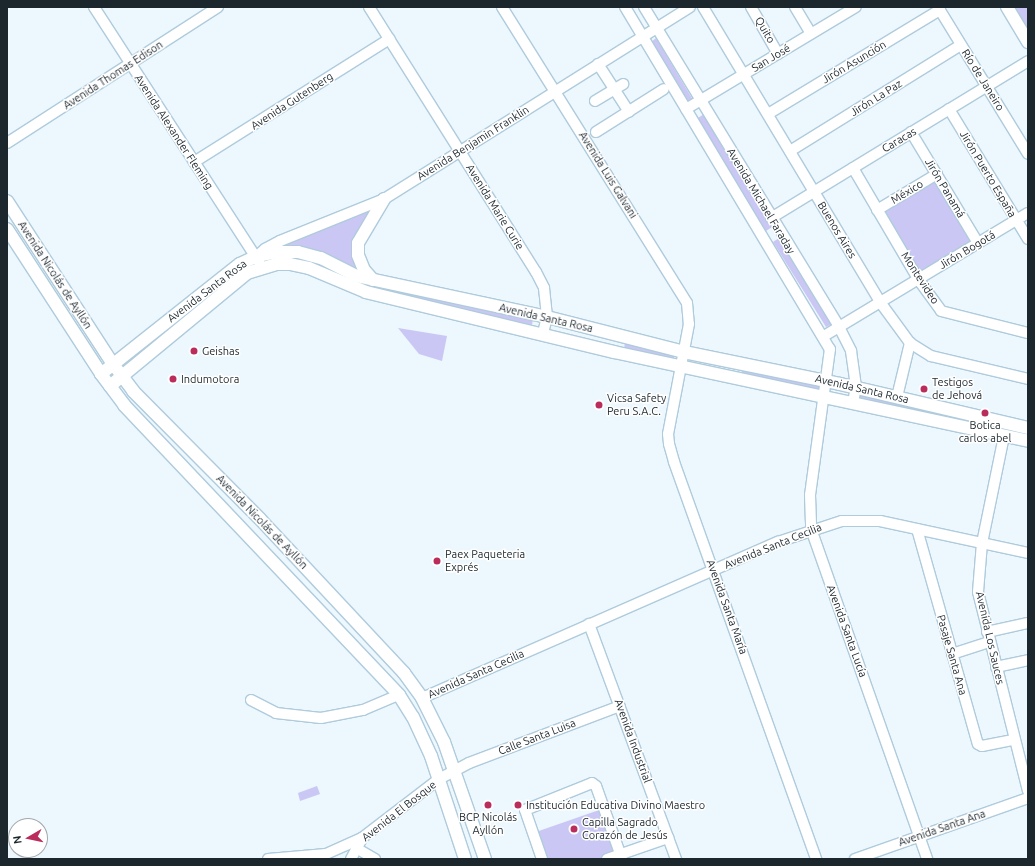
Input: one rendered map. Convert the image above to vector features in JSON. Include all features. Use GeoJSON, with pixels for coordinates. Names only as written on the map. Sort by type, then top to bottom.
{"type":"FeatureCollection","features":[{"type":"Feature","properties":{"kind":"main road"},"geometry":{"type":"LineString","coordinates":[[1007,7],[1028,42]]}},
{"type":"Feature","properties":{"kind":"main road"},"geometry":{"type":"LineString","coordinates":[[373,280],[361,262],[358,243],[384,198]]}},
{"type":"Feature","properties":{"kind":"main road","name":"Avenida Nicolás de Ayllón"},"geometry":{"type":"LineString","coordinates":[[7,201],[122,377],[304,565],[404,673],[422,698],[455,771],[485,859]]}},
{"type":"Feature","properties":{"kind":"main road","name":"Avenida Nicolás de Ayllón"},"geometry":{"type":"LineString","coordinates":[[7,229],[110,386],[180,464],[399,695],[422,735],[439,779],[465,859]]}},
{"type":"Feature","properties":{"kind":"main road","name":"Avenida Santa Rosa"},"geometry":{"type":"LineString","coordinates":[[101,374],[240,264],[257,256],[276,252],[298,252],[321,258],[356,276],[547,317],[684,352],[856,387],[1028,428]]}},
{"type":"Feature","properties":{"kind":"main road","name":"Avenida Santa Rosa"},"geometry":{"type":"LineString","coordinates":[[110,386],[247,273],[276,264],[303,267],[366,292],[543,333],[680,367],[825,396],[1028,441]]}},
{"type":"Feature","properties":{"kind":"street","name":"Avenida Alexander Fleming"},"geometry":{"type":"LineString","coordinates":[[94,7],[238,231],[257,256]]}},
{"type":"Feature","properties":{"kind":"street","name":"Avenida Thomas Edison"},"geometry":{"type":"LineString","coordinates":[[7,143],[218,7]]}},
{"type":"Feature","properties":{"kind":"street","name":"Avenida Marie Curie"},"geometry":{"type":"LineString","coordinates":[[369,7],[542,283],[547,317],[543,333]]}},
{"type":"Feature","properties":{"kind":"street","name":"Avenida Luis Galvani"},"geometry":{"type":"LineString","coordinates":[[502,7],[687,303],[690,324],[684,352]]}},
{"type":"Feature","properties":{"kind":"street","name":"Avenida Michael Faraday"},"geometry":{"type":"LineString","coordinates":[[625,7],[824,336],[830,357],[825,396]]}},
{"type":"Feature","properties":{"kind":"street","name":"Avenida Michael Faraday"},"geometry":{"type":"LineString","coordinates":[[644,7],[779,232],[839,327],[851,351],[856,387],[853,402]]}},
{"type":"Feature","properties":{"kind":"street","name":"Avenida Benjamin Franklin"},"geometry":{"type":"LineString","coordinates":[[257,256],[265,249],[280,241],[384,198],[690,7]]}},
{"type":"Feature","properties":{"kind":"street","name":"Buenos Aires"},"geometry":{"type":"LineString","coordinates":[[703,7],[880,302],[910,343],[931,356],[1028,379]]}},
{"type":"Feature","properties":{"kind":"street","name":"Quito"},"geometry":{"type":"LineString","coordinates":[[751,7],[778,54]]}},
{"type":"Feature","properties":{"kind":"street"},"geometry":{"type":"LineString","coordinates":[[794,7],[811,34]]}},
{"type":"Feature","properties":{"kind":"street","name":"San José"},"geometry":{"type":"LineString","coordinates":[[686,109],[856,7]]}},
{"type":"Feature","properties":{"kind":"street","name":"Río de Janeiro"},"geometry":{"type":"LineString","coordinates":[[939,8],[1028,154]]}},
{"type":"Feature","properties":{"kind":"street","name":"Jirón Asunción"},"geometry":{"type":"LineString","coordinates":[[768,114],[939,8]]}},
{"type":"Feature","properties":{"kind":"street","name":"Avenida Gutenberg"},"geometry":{"type":"LineString","coordinates":[[194,162],[389,39]]}},
{"type":"Feature","properties":{"kind":"street","name":"Jirón La Paz"},"geometry":{"type":"LineString","coordinates":[[790,151],[962,45]]}},
{"type":"Feature","properties":{"kind":"street","name":"Caracas"},"geometry":{"type":"LineString","coordinates":[[771,218],[1028,61]]}},
{"type":"Feature","properties":{"kind":"street"},"geometry":{"type":"LineString","coordinates":[[598,64],[619,87],[629,112]]}},
{"type":"Feature","properties":{"kind":"street"},"geometry":{"type":"LineString","coordinates":[[595,101],[619,87]]}},
{"type":"Feature","properties":{"kind":"street"},"geometry":{"type":"LineString","coordinates":[[596,132],[664,89]]}},
{"type":"Feature","properties":{"kind":"street","name":"Jirón Puerto España"},"geometry":{"type":"LineString","coordinates":[[949,109],[1028,239]]}},
{"type":"Feature","properties":{"kind":"street","name":"Jirón Panamá"},"geometry":{"type":"LineString","coordinates":[[911,132],[978,243]]}},
{"type":"Feature","properties":{"kind":"street","name":"Montevideo"},"geometry":{"type":"LineString","coordinates":[[853,168],[918,279],[941,311],[1028,333]]}},
{"type":"Feature","properties":{"kind":"street","name":"México"},"geometry":{"type":"LineString","coordinates":[[878,210],[936,174]]}},
{"type":"Feature","properties":{"kind":"street","name":"Jirón Bogotá"},"geometry":{"type":"LineString","coordinates":[[824,336],[1028,213]]}},
{"type":"Feature","properties":{"kind":"street"},"geometry":{"type":"LineString","coordinates":[[765,240],[779,232]]}},
{"type":"Feature","properties":{"kind":"street"},"geometry":{"type":"LineString","coordinates":[[257,256],[260,268]]}},
{"type":"Feature","properties":{"kind":"street"},"geometry":{"type":"LineString","coordinates":[[896,397],[910,343]]}},
{"type":"Feature","properties":{"kind":"street","name":"Avenida Santa María"},"geometry":{"type":"LineString","coordinates":[[684,352],[680,367],[668,439],[674,462],[816,859]]}},
{"type":"Feature","properties":{"kind":"street","name":"Avenida Santa Lucía"},"geometry":{"type":"LineString","coordinates":[[825,396],[817,436],[810,495],[811,529],[927,859]]}},
{"type":"Feature","properties":{"kind":"street","name":"Avenida Los Sauces"},"geometry":{"type":"LineString","coordinates":[[1004,436],[982,543],[978,592],[988,637],[1028,791]]}},
{"type":"Feature","properties":{"kind":"street","name":"Avenida Santa Cecilia"},"geometry":{"type":"LineString","coordinates":[[422,698],[589,624],[811,529],[842,520],[880,521],[1028,553]]}},
{"type":"Feature","properties":{"kind":"street","name":"Pasaje Santa Ana"},"geometry":{"type":"LineString","coordinates":[[917,529],[978,744],[982,746],[1014,740]]}},
{"type":"Feature","properties":{"kind":"street"},"geometry":{"type":"LineString","coordinates":[[952,654],[988,637],[1028,623]]}},
{"type":"Feature","properties":{"kind":"street","name":"Avenida Industrial"},"geometry":{"type":"LineString","coordinates":[[589,624],[676,859]]}},
{"type":"Feature","properties":{"kind":"street"},"geometry":{"type":"LineString","coordinates":[[996,667],[1028,660]]}},
{"type":"Feature","properties":{"kind":"street"},"geometry":{"type":"LineString","coordinates":[[251,700],[276,713],[321,718],[363,710],[399,695]]}},
{"type":"Feature","properties":{"kind":"street","name":"Calle Santa Luisa"},"geometry":{"type":"LineString","coordinates":[[455,771],[620,706]]}},
{"type":"Feature","properties":{"kind":"street","name":"Avenida El Bosque"},"geometry":{"type":"LineString","coordinates":[[351,859],[362,838],[439,779],[455,771]]}},
{"type":"Feature","properties":{"kind":"street"},"geometry":{"type":"LineString","coordinates":[[542,859],[525,813],[526,808],[592,783],[596,786],[621,857]]}},
{"type":"Feature","properties":{"kind":"street","name":"Avenida Santa Ana"},"geometry":{"type":"LineString","coordinates":[[855,859],[1028,798]]}},
{"type":"Feature","properties":{"kind":"street"},"geometry":{"type":"LineString","coordinates":[[269,859],[295,858],[326,854],[362,838]]}},
{"type":"Feature","properties":{"kind":"street"},"geometry":{"type":"LineString","coordinates":[[607,859],[621,857],[668,838]]}},
{"type":"Feature","properties":{"kind":"street"},"geometry":{"type":"LineString","coordinates":[[356,848],[375,859]]}},
{"type":"Feature","properties":{"kind":"shaded area"},"geometry":{"type":"Polygon","coordinates":[[[1010,7],[1028,7],[1028,36],[1010,7]]]}},
{"type":"Feature","properties":{"kind":"shaded area"},"geometry":{"type":"Polygon","coordinates":[[[656,38],[693,100],[688,103],[651,42],[656,38]]]}},
{"type":"Feature","properties":{"kind":"shaded area"},"geometry":{"type":"Polygon","coordinates":[[[704,114],[772,227],[766,231],[698,118],[704,114]]]}},
{"type":"Feature","properties":{"kind":"shaded area"},"geometry":{"type":"Polygon","coordinates":[[[934,181],[971,243],[919,274],[882,212],[934,181]]]}},
{"type":"Feature","properties":{"kind":"shaded area"},"geometry":{"type":"Polygon","coordinates":[[[373,210],[356,241],[370,278],[321,256],[276,251],[283,243],[373,210]]]}},
{"type":"Feature","properties":{"kind":"shaded area"},"geometry":{"type":"Polygon","coordinates":[[[779,238],[832,324],[826,327],[773,242],[779,238]]]}},
{"type":"Feature","properties":{"kind":"shaded area"},"geometry":{"type":"Polygon","coordinates":[[[295,256],[533,319],[532,325],[358,288],[292,260],[295,256]]]}},
{"type":"Feature","properties":{"kind":"shaded area"},"geometry":{"type":"Polygon","coordinates":[[[398,328],[447,336],[442,361],[419,354],[398,328]]]}},
{"type":"Feature","properties":{"kind":"shaded area"},"geometry":{"type":"Polygon","coordinates":[[[625,342],[675,352],[674,358],[624,349],[625,342]]]}},
{"type":"Feature","properties":{"kind":"shaded area"},"geometry":{"type":"Polygon","coordinates":[[[743,366],[823,383],[821,391],[741,374],[743,366]]]}},
{"type":"Feature","properties":{"kind":"shaded area"},"geometry":{"type":"Polygon","coordinates":[[[859,395],[1007,428],[1006,432],[858,399],[859,395]]]}},
{"type":"Feature","properties":{"kind":"shaded area"},"geometry":{"type":"Polygon","coordinates":[[[317,786],[320,794],[300,801],[298,793],[317,786]]]}},
{"type":"Feature","properties":{"kind":"shaded area"},"geometry":{"type":"Polygon","coordinates":[[[602,809],[618,854],[603,859],[542,859],[533,833],[602,809]]]}},
{"type":"Feature","properties":{"kind":"place","name":"Geishas"},"geometry":{"type":"Point","coordinates":[194,351]}},
{"type":"Feature","properties":{"kind":"place","name":"Indumotora"},"geometry":{"type":"Point","coordinates":[173,379]}},
{"type":"Feature","properties":{"kind":"place","name":"Testigos de Jehová"},"geometry":{"type":"Point","coordinates":[924,389]}},
{"type":"Feature","properties":{"kind":"place","name":"Vicsa Safety Peru S.A.C."},"geometry":{"type":"Point","coordinates":[599,405]}},
{"type":"Feature","properties":{"kind":"place","name":"Botica carlos abel"},"geometry":{"type":"Point","coordinates":[985,413]}},
{"type":"Feature","properties":{"kind":"place","name":"Paex Paqueteria Exprés"},"geometry":{"type":"Point","coordinates":[437,561]}},
{"type":"Feature","properties":{"kind":"place","name":"BCP Nicolás Ayllón"},"geometry":{"type":"Point","coordinates":[488,805]}},
{"type":"Feature","properties":{"kind":"place","name":"Institución Educativa Divino Maestro"},"geometry":{"type":"Point","coordinates":[518,805]}},
{"type":"Feature","properties":{"kind":"place","name":"Capilla Sagrado Corazón de Jesús"},"geometry":{"type":"Point","coordinates":[574,829]}}]}
